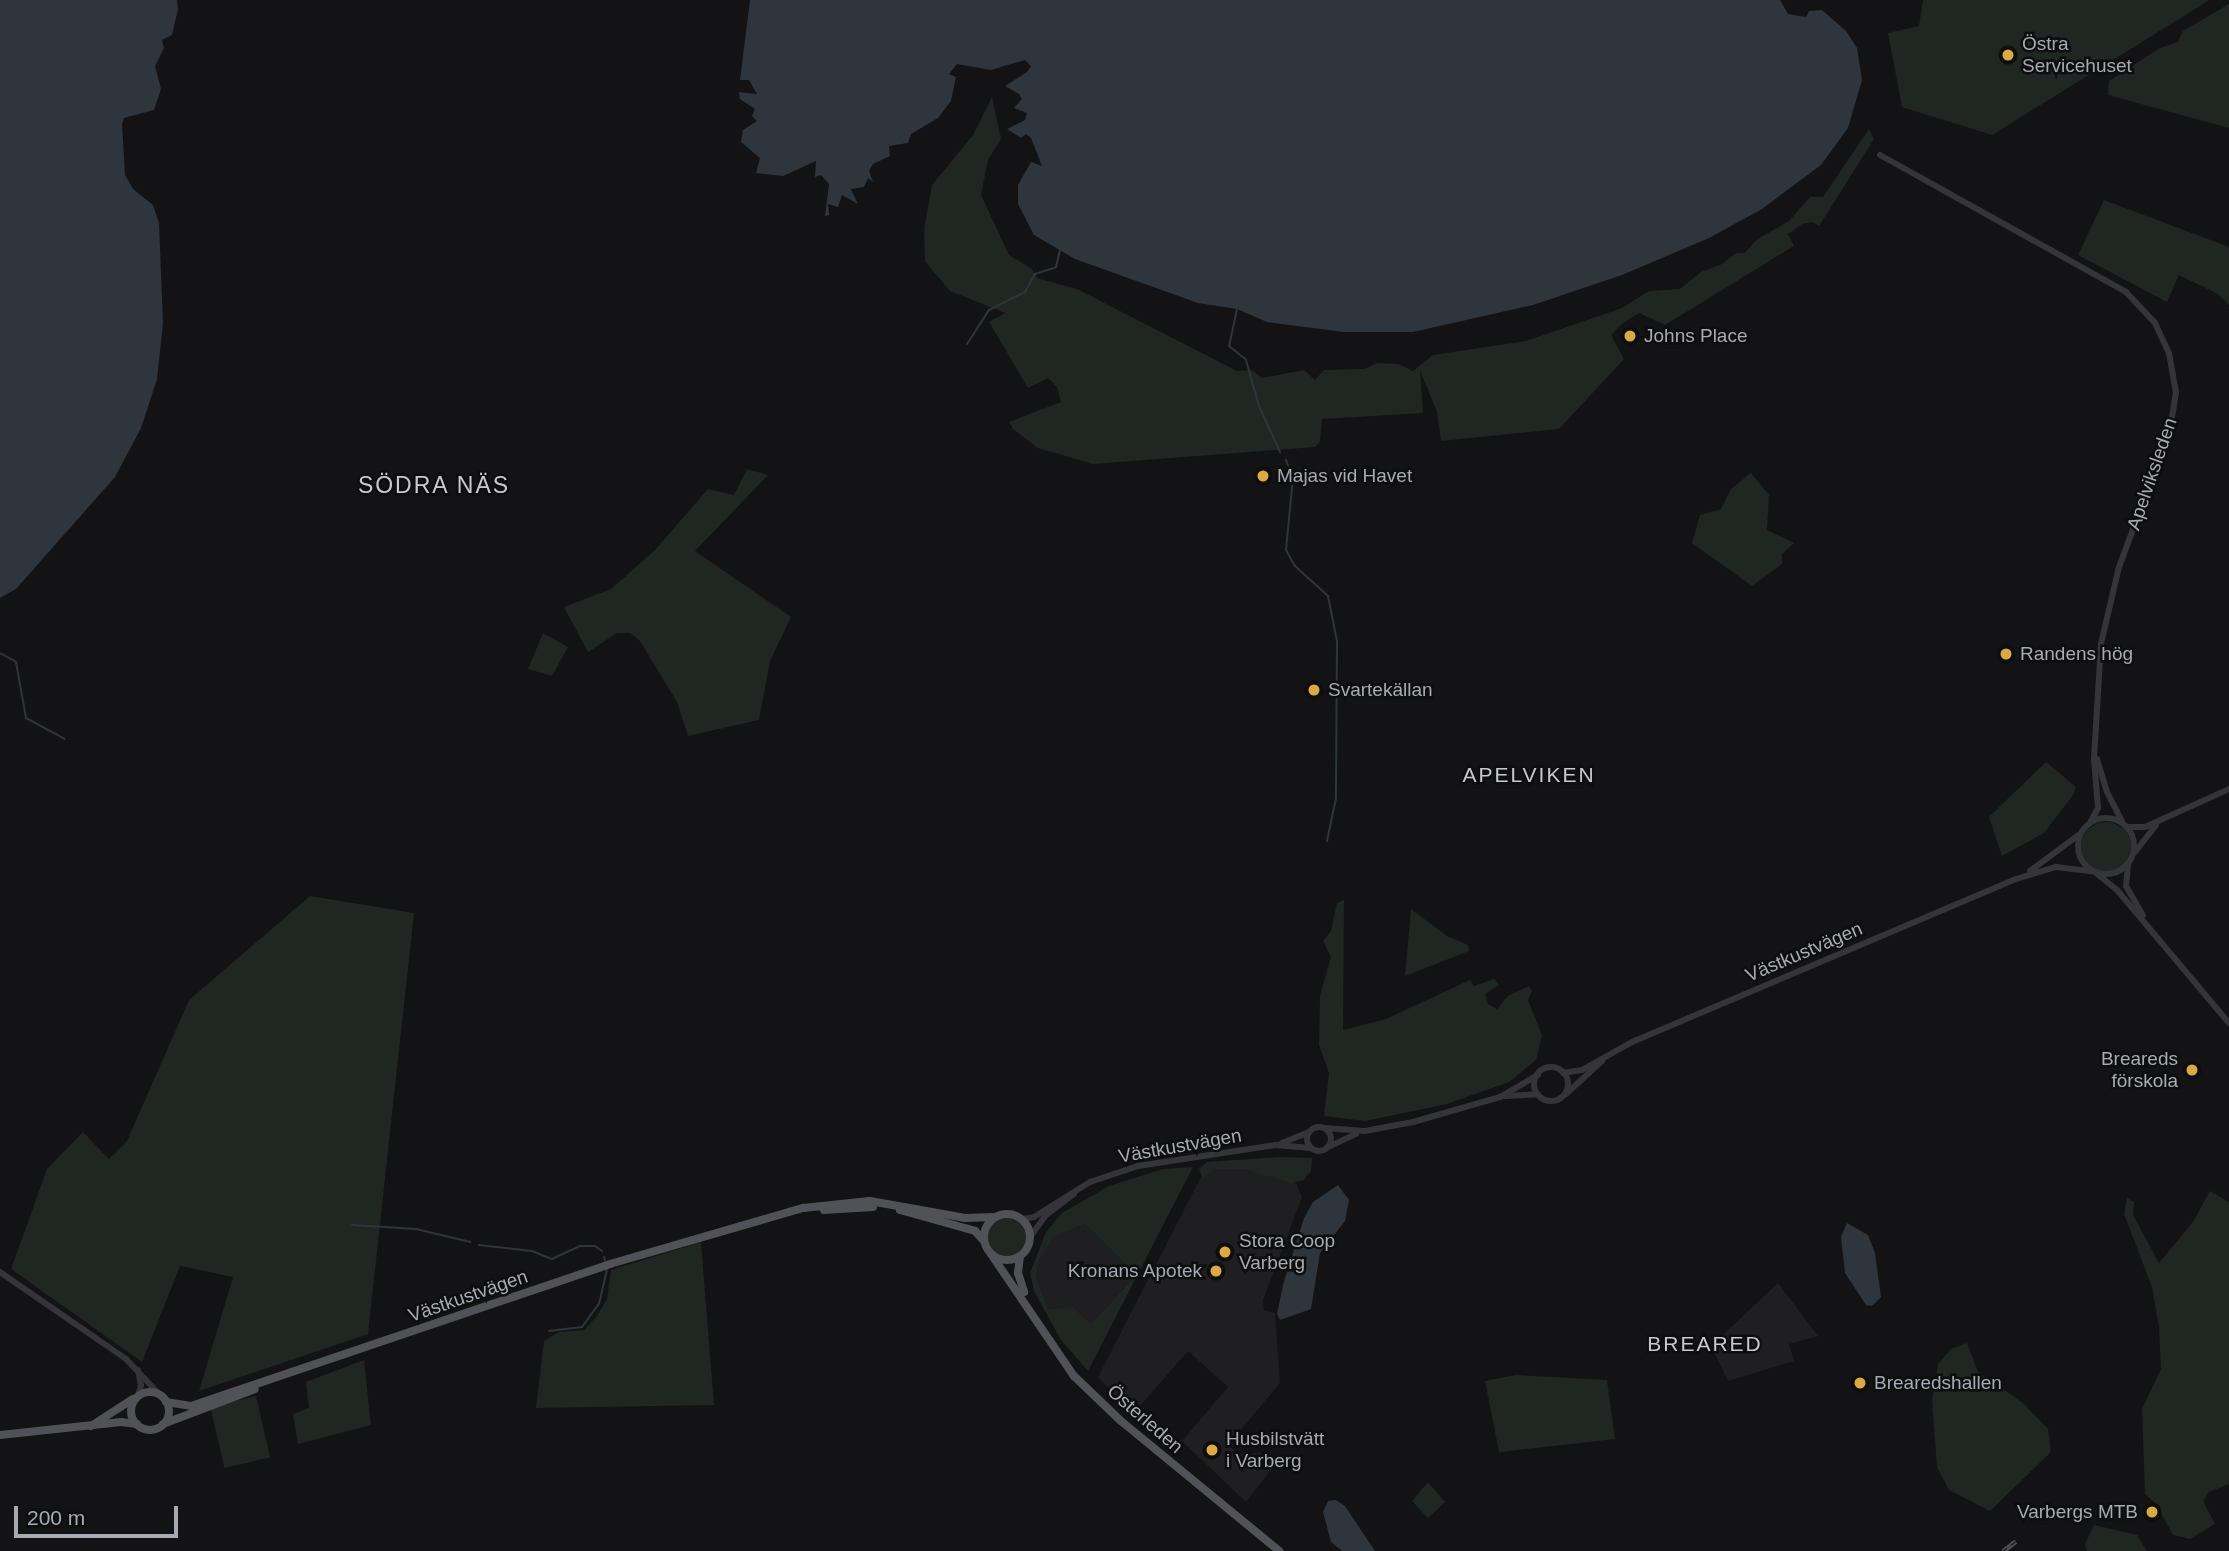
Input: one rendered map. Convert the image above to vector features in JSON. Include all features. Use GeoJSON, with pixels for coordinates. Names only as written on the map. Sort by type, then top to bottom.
{"type":"FeatureCollection","features":[{"type":"Feature","properties":{"kind":"main road","name":"Västkustvägen"},"geometry":{"type":"LineString","coordinates":[[87,1428],[137,1397],[150,1392],[164,1399],[191,1406],[267,1383],[681,1241],[757,1219],[847,1201],[896,1204],[965,1218],[994,1217]]}},
{"type":"Feature","properties":{"kind":"main road","name":"Västkustvägen"},"geometry":{"type":"LineString","coordinates":[[681,1241],[828,1209],[869,1206],[949,1223],[975,1231],[984,1241]]}},
{"type":"Feature","properties":{"kind":"main road"},"geometry":{"type":"LineString","coordinates":[[1007,1213],[1022,1219],[1030,1237],[1020,1256],[1005,1260],[991,1254],[984,1241],[985,1227],[994,1217],[1007,1213]]}},
{"type":"Feature","properties":{"kind":"main road","name":"Österleden"},"geometry":{"type":"LineString","coordinates":[[991,1254],[1015,1284],[1037,1324],[1074,1376],[1104,1405],[1279,1551]]}},
{"type":"Feature","properties":{"kind":"main road","name":"Österleden"},"geometry":{"type":"LineString","coordinates":[[1020,1256],[1018,1273],[1037,1324]]}},
{"type":"Feature","properties":{"kind":"main road","name":"Västkustvägen"},"geometry":{"type":"LineString","coordinates":[[0,1435],[87,1428],[121,1422],[137,1424],[149,1430],[267,1383]]}},
{"type":"Feature","properties":{"kind":"main road"},"geometry":{"type":"LineString","coordinates":[[137,1397],[131,1412],[137,1424]]}},
{"type":"Feature","properties":{"kind":"main road"},"geometry":{"type":"LineString","coordinates":[[163,1424],[169,1413],[164,1399]]}},
{"type":"Feature","properties":{"kind":"street","name":"Apelviksleden"},"geometry":{"type":"LineString","coordinates":[[1881,155],[2126,292],[2155,323],[2169,353],[2174,409],[2112,592],[2097,678],[2095,739],[2099,805],[2090,823]]}},
{"type":"Feature","properties":{"kind":"street","name":"Apelviksleden"},"geometry":{"type":"LineString","coordinates":[[2095,739],[2104,784],[2125,826]]}},
{"type":"Feature","properties":{"kind":"street"},"geometry":{"type":"LineString","coordinates":[[2229,789],[2145,827],[2125,826],[2109,818],[2090,823],[2082,832],[2080,855],[2155,935],[2229,1023]]}},
{"type":"Feature","properties":{"kind":"street"},"geometry":{"type":"LineString","coordinates":[[2095,872],[2114,873],[2131,859],[2148,832],[2169,815]]}},
{"type":"Feature","properties":{"kind":"street"},"geometry":{"type":"LineString","coordinates":[[2125,826],[2133,841],[2126,886],[2155,935]]}},
{"type":"Feature","properties":{"kind":"street","name":"Västkustvägen"},"geometry":{"type":"LineString","coordinates":[[2016,879],[2056,855],[2082,832]]}},
{"type":"Feature","properties":{"kind":"street","name":"Västkustvägen"},"geometry":{"type":"LineString","coordinates":[[1563,1073],[1582,1070],[1605,1057],[2016,879],[2056,867],[2095,872]]}},
{"type":"Feature","properties":{"kind":"street","name":"Västkustvägen"},"geometry":{"type":"LineString","coordinates":[[1565,1094],[1605,1057]]}},
{"type":"Feature","properties":{"kind":"street"},"geometry":{"type":"LineString","coordinates":[[1551,1068],[1563,1073],[1568,1084],[1565,1094],[1549,1101],[1538,1094],[1538,1074],[1551,1068]]}},
{"type":"Feature","properties":{"kind":"street","name":"Västkustvägen"},"geometry":{"type":"LineString","coordinates":[[1500,1097],[1538,1074]]}},
{"type":"Feature","properties":{"kind":"street","name":"Västkustvägen"},"geometry":{"type":"LineString","coordinates":[[1276,1145],[1311,1149],[1328,1147],[1365,1131],[1500,1097],[1538,1094]]}},
{"type":"Feature","properties":{"kind":"street"},"geometry":{"type":"LineString","coordinates":[[1325,1128],[1331,1138],[1328,1147]]}},
{"type":"Feature","properties":{"kind":"street","name":"Västkustvägen"},"geometry":{"type":"LineString","coordinates":[[1022,1219],[1034,1217],[1090,1182],[1152,1163],[1276,1145],[1325,1128],[1365,1131]]}},
{"type":"Feature","properties":{"kind":"street"},"geometry":{"type":"LineString","coordinates":[[1309,1132],[1311,1149]]}},
{"type":"Feature","properties":{"kind":"street","name":"Västkustvägen"},"geometry":{"type":"LineString","coordinates":[[1030,1237],[1046,1216],[1090,1182]]}},
{"type":"Feature","properties":{"kind":"street"},"geometry":{"type":"LineString","coordinates":[[0,1272],[135,1366],[164,1399]]}},
{"type":"Feature","properties":{"kind":"street"},"geometry":{"type":"LineString","coordinates":[[135,1366],[141,1382],[137,1397]]}},
{"type":"Feature","properties":{"kind":"shaded area"},"geometry":{"type":"Polygon","coordinates":[[[0,0],[177,0],[178,9],[172,35],[162,40],[164,48],[155,66],[161,89],[154,110],[124,118],[122,124],[125,175],[133,189],[153,205],[159,223],[163,323],[157,379],[141,428],[115,477],[16,589],[0,598],[0,0]]]}},
{"type":"Feature","properties":{"kind":"shaded area"},"geometry":{"type":"Polygon","coordinates":[[[750,0],[1780,0],[1788,14],[1806,17],[1809,11],[1822,10],[1846,31],[1857,48],[1862,80],[1848,128],[1821,165],[1762,209],[1709,238],[1622,275],[1533,305],[1413,332],[1344,332],[1267,322],[1237,309],[1198,303],[1075,259],[1034,235],[1018,204],[1018,185],[1031,162],[1042,166],[1031,138],[1026,134],[1021,138],[1007,129],[1025,120],[1027,113],[1014,108],[1022,99],[1019,94],[1005,86],[1027,72],[1031,66],[1025,60],[991,70],[957,64],[949,74],[956,77],[951,101],[938,118],[911,134],[908,143],[889,146],[890,156],[873,164],[869,171],[873,182],[868,178],[864,187],[851,189],[858,204],[842,195],[838,207],[828,204],[829,215],[825,216],[829,184],[821,175],[815,177],[816,161],[783,176],[756,173],[760,158],[741,142],[743,130],[757,121],[752,116],[755,109],[740,99],[739,92],[757,94],[749,80],[740,80],[750,0]]]}},
{"type":"Feature","properties":{"kind":"shaded area"},"geometry":{"type":"Polygon","coordinates":[[[1923,0],[2208,1],[1992,135],[1902,107],[1888,33],[1919,26],[1923,0]]]}},
{"type":"Feature","properties":{"kind":"shaded area"},"geometry":{"type":"Polygon","coordinates":[[[2229,4],[2229,128],[2108,95],[2109,81],[2160,48],[2178,42],[2183,31],[2229,4]]]}},
{"type":"Feature","properties":{"kind":"shaded area"},"geometry":{"type":"Polygon","coordinates":[[[992,97],[1001,139],[988,160],[981,195],[1009,255],[1032,269],[1037,278],[1077,289],[1237,371],[1252,370],[1262,378],[1304,370],[1315,380],[1324,370],[1364,369],[1377,363],[1398,364],[1413,371],[1433,355],[1526,341],[1622,308],[1649,291],[1680,289],[1701,272],[1722,264],[1736,253],[1745,253],[1756,240],[1789,221],[1810,197],[1823,197],[1869,129],[1874,139],[1819,226],[1813,222],[1802,224],[1788,234],[1794,246],[1665,325],[1639,313],[1623,323],[1611,335],[1624,359],[1559,429],[1441,441],[1437,412],[1420,370],[1423,413],[1322,419],[1320,442],[1315,447],[1093,464],[1038,448],[1013,429],[1009,422],[1061,402],[1057,387],[1048,378],[1028,388],[989,322],[1005,313],[950,291],[925,261],[924,229],[932,185],[973,135],[992,97]]]}},
{"type":"Feature","properties":{"kind":"shaded area"},"geometry":{"type":"Polygon","coordinates":[[[2104,200],[2229,247],[2229,305],[2218,294],[2179,275],[2167,302],[2078,255],[2104,200]]]}},
{"type":"Feature","properties":{"kind":"shaded area"},"geometry":{"type":"Polygon","coordinates":[[[747,469],[768,475],[695,551],[791,617],[770,661],[759,720],[688,736],[677,702],[640,641],[630,633],[617,633],[588,652],[564,607],[611,589],[655,550],[708,489],[734,495],[747,469]]]}},
{"type":"Feature","properties":{"kind":"shaded area"},"geometry":{"type":"Polygon","coordinates":[[[1751,473],[1769,495],[1767,530],[1794,543],[1782,554],[1782,564],[1752,586],[1692,543],[1700,515],[1721,509],[1731,489],[1751,473]]]}},
{"type":"Feature","properties":{"kind":"shaded area"},"geometry":{"type":"Polygon","coordinates":[[[543,633],[568,647],[552,676],[528,669],[543,633]]]}},
{"type":"Feature","properties":{"kind":"shaded area"},"geometry":{"type":"Polygon","coordinates":[[[2046,762],[2076,787],[2073,795],[2044,833],[2002,856],[1989,817],[2046,762]]]}},
{"type":"Feature","properties":{"kind":"shaded area"},"geometry":{"type":"Polygon","coordinates":[[[2106,822],[2124,829],[2131,847],[2124,865],[2106,872],[2088,865],[2081,847],[2088,829],[2106,822]]]}},
{"type":"Feature","properties":{"kind":"shaded area"},"geometry":{"type":"Polygon","coordinates":[[[310,896],[414,913],[368,1334],[199,1391],[233,1277],[180,1266],[142,1362],[11,1269],[47,1169],[83,1132],[109,1159],[127,1141],[189,1000],[310,896]]]}},
{"type":"Feature","properties":{"kind":"shaded area"},"geometry":{"type":"Polygon","coordinates":[[[1344,900],[1343,1030],[1386,1019],[1470,980],[1474,986],[1494,979],[1499,985],[1485,994],[1488,1004],[1497,1009],[1508,996],[1529,986],[1532,991],[1528,1000],[1542,1035],[1536,1060],[1509,1082],[1447,1104],[1365,1121],[1324,1116],[1329,1073],[1319,1045],[1320,995],[1331,957],[1323,941],[1331,931],[1337,903],[1344,900]]]}},
{"type":"Feature","properties":{"kind":"shaded area"},"geometry":{"type":"Polygon","coordinates":[[[1411,909],[1447,936],[1468,945],[1469,951],[1405,976],[1411,909]]]}},
{"type":"Feature","properties":{"kind":"shaded area"},"geometry":{"type":"Polygon","coordinates":[[[1281,1157],[1312,1158],[1311,1171],[1304,1180],[1292,1183],[1243,1169],[1215,1169],[1203,1178],[1199,1169],[1207,1162],[1281,1157]]]}},
{"type":"Feature","properties":{"kind":"shaded area"},"geometry":{"type":"Polygon","coordinates":[[[1193,1167],[1088,1371],[1061,1340],[1034,1291],[1030,1273],[1046,1232],[1062,1213],[1109,1186],[1163,1169],[1193,1167]],[[1085,1224],[1054,1237],[1039,1260],[1036,1276],[1048,1309],[1073,1307],[1091,1324],[1136,1275],[1085,1224]]]}},
{"type":"Feature","properties":{"kind":"shaded area"},"geometry":{"type":"Polygon","coordinates":[[[1215,1169],[1243,1169],[1296,1183],[1302,1197],[1263,1300],[1264,1310],[1275,1313],[1280,1383],[1228,1445],[1239,1454],[1261,1453],[1278,1461],[1246,1502],[1182,1441],[1228,1387],[1188,1351],[1133,1414],[1098,1377],[1202,1175],[1215,1169]]]}},
{"type":"Feature","properties":{"kind":"shaded area"},"geometry":{"type":"Polygon","coordinates":[[[1338,1185],[1349,1200],[1345,1221],[1320,1253],[1311,1309],[1280,1320],[1277,1314],[1283,1285],[1304,1218],[1313,1202],[1338,1185]]]}},
{"type":"Feature","properties":{"kind":"shaded area"},"geometry":{"type":"Polygon","coordinates":[[[2210,1191],[2229,1202],[2229,1484],[2209,1492],[2203,1501],[2215,1524],[2190,1539],[2173,1535],[2156,1504],[2145,1494],[2142,1409],[2161,1369],[2159,1327],[2152,1287],[2124,1214],[2127,1198],[2134,1202],[2133,1215],[2159,1263],[2193,1222],[2210,1191]]]}},
{"type":"Feature","properties":{"kind":"shaded area"},"geometry":{"type":"Polygon","coordinates":[[[1007,1217],[1015,1218],[1021,1223],[1026,1229],[1026,1245],[1021,1251],[1015,1256],[1007,1257],[999,1256],[993,1251],[988,1245],[987,1237],[988,1229],[993,1223],[999,1218],[1007,1217]]]}},
{"type":"Feature","properties":{"kind":"shaded area"},"geometry":{"type":"Polygon","coordinates":[[[1847,1223],[1868,1235],[1875,1253],[1881,1297],[1872,1306],[1866,1305],[1845,1273],[1841,1237],[1847,1223]]]}},
{"type":"Feature","properties":{"kind":"shaded area"},"geometry":{"type":"Polygon","coordinates":[[[1085,1224],[1136,1275],[1091,1324],[1073,1307],[1048,1309],[1036,1276],[1039,1260],[1054,1237],[1085,1224]]]}},
{"type":"Feature","properties":{"kind":"shaded area"},"geometry":{"type":"Polygon","coordinates":[[[701,1242],[714,1405],[536,1408],[544,1341],[559,1332],[584,1330],[607,1299],[611,1270],[701,1242]]]}},
{"type":"Feature","properties":{"kind":"shaded area"},"geometry":{"type":"Polygon","coordinates":[[[1778,1283],[1818,1336],[1789,1344],[1794,1361],[1728,1381],[1711,1346],[1778,1283]]]}},
{"type":"Feature","properties":{"kind":"shaded area"},"geometry":{"type":"Polygon","coordinates":[[[1967,1343],[1978,1372],[2023,1403],[2048,1429],[2051,1452],[1990,1511],[1949,1490],[1937,1467],[1932,1400],[1938,1364],[1951,1349],[1967,1343]]]}},
{"type":"Feature","properties":{"kind":"shaded area"},"geometry":{"type":"Polygon","coordinates":[[[364,1360],[371,1425],[298,1444],[293,1414],[309,1408],[306,1382],[364,1360]]]}},
{"type":"Feature","properties":{"kind":"shaded area"},"geometry":{"type":"Polygon","coordinates":[[[1516,1375],[1607,1380],[1615,1439],[1499,1452],[1485,1381],[1516,1375]]]}},
{"type":"Feature","properties":{"kind":"shaded area"},"geometry":{"type":"Polygon","coordinates":[[[256,1396],[270,1457],[224,1468],[210,1407],[256,1396]]]}},
{"type":"Feature","properties":{"kind":"shaded area"},"geometry":{"type":"Polygon","coordinates":[[[1428,1482],[1445,1502],[1428,1518],[1412,1501],[1428,1482]]]}},
{"type":"Feature","properties":{"kind":"shaded area"},"geometry":{"type":"Polygon","coordinates":[[[1336,1500],[1345,1506],[1375,1551],[1342,1551],[1331,1542],[1323,1512],[1328,1501],[1336,1500]]]}},
{"type":"Feature","properties":{"kind":"shaded area"},"geometry":{"type":"Polygon","coordinates":[[[2094,1525],[2137,1535],[2147,1551],[2087,1551],[2085,1544],[2094,1525]]]}},
{"type":"Feature","properties":{"kind":"waterway"},"geometry":{"type":"LineString","coordinates":[[967,344],[989,310],[1025,292],[1035,274],[1056,267],[1060,250]]}},
{"type":"Feature","properties":{"kind":"waterway"},"geometry":{"type":"LineString","coordinates":[[1237,309],[1229,346],[1246,360],[1259,406],[1280,452]]}},
{"type":"Feature","properties":{"kind":"waterway"},"geometry":{"type":"LineString","coordinates":[[1286,460],[1293,478],[1286,550],[1295,566],[1328,596],[1337,641],[1336,798],[1327,841]]}},
{"type":"Feature","properties":{"kind":"waterway"},"geometry":{"type":"LineString","coordinates":[[0,653],[16,662],[26,718],[65,739]]}},
{"type":"Feature","properties":{"kind":"waterway"},"geometry":{"type":"LineString","coordinates":[[352,1225],[416,1229],[470,1242]]}},
{"type":"Feature","properties":{"kind":"waterway"},"geometry":{"type":"LineString","coordinates":[[479,1245],[532,1251],[552,1259],[580,1246],[595,1246],[602,1251]]}},
{"type":"Feature","properties":{"kind":"waterway"},"geometry":{"type":"LineString","coordinates":[[604,1257],[605,1261]]}},
{"type":"Feature","properties":{"kind":"waterway"},"geometry":{"type":"LineString","coordinates":[[549,1331],[582,1327],[599,1304],[607,1270]]}},
{"type":"Feature","properties":{"kind":"railway"},"geometry":{"type":"LineString","coordinates":[[2003,1551],[2016,1541]]}},
{"type":"Feature","properties":{"kind":"place","name":"Östra Servicehuset"},"geometry":{"type":"Point","coordinates":[2008,55]}},
{"type":"Feature","properties":{"kind":"place","name":"Johns Place"},"geometry":{"type":"Point","coordinates":[1630,336]}},
{"type":"Feature","properties":{"kind":"place","name":"Majas vid Havet"},"geometry":{"type":"Point","coordinates":[1263,476]}},
{"type":"Feature","properties":{"kind":"place","name":"Randens hög"},"geometry":{"type":"Point","coordinates":[2006,654]}},
{"type":"Feature","properties":{"kind":"place","name":"Svartekällan"},"geometry":{"type":"Point","coordinates":[1314,690]}},
{"type":"Feature","properties":{"kind":"place","name":"Breareds förskola"},"geometry":{"type":"Point","coordinates":[2192,1070]}},
{"type":"Feature","properties":{"kind":"place","name":"Stora Coop Varberg"},"geometry":{"type":"Point","coordinates":[1225,1252]}},
{"type":"Feature","properties":{"kind":"place","name":"Kronans Apotek"},"geometry":{"type":"Point","coordinates":[1216,1271]}},
{"type":"Feature","properties":{"kind":"place","name":"Brearedshallen"},"geometry":{"type":"Point","coordinates":[1860,1383]}},
{"type":"Feature","properties":{"kind":"place","name":"Husbilstvätt i Varberg"},"geometry":{"type":"Point","coordinates":[1212,1450]}},
{"type":"Feature","properties":{"kind":"place","name":"Varbergs MTB"},"geometry":{"type":"Point","coordinates":[2152,1512]}},
{"type":"Feature","properties":{"kind":"district","name":"SÖDRA NÄS"},"geometry":{"type":"Point","coordinates":[434,485]}},
{"type":"Feature","properties":{"kind":"district","name":"APELVIKEN"},"geometry":{"type":"Point","coordinates":[1529,775]}},
{"type":"Feature","properties":{"kind":"district","name":"BREARED"},"geometry":{"type":"Point","coordinates":[1705,1344]}}]}
